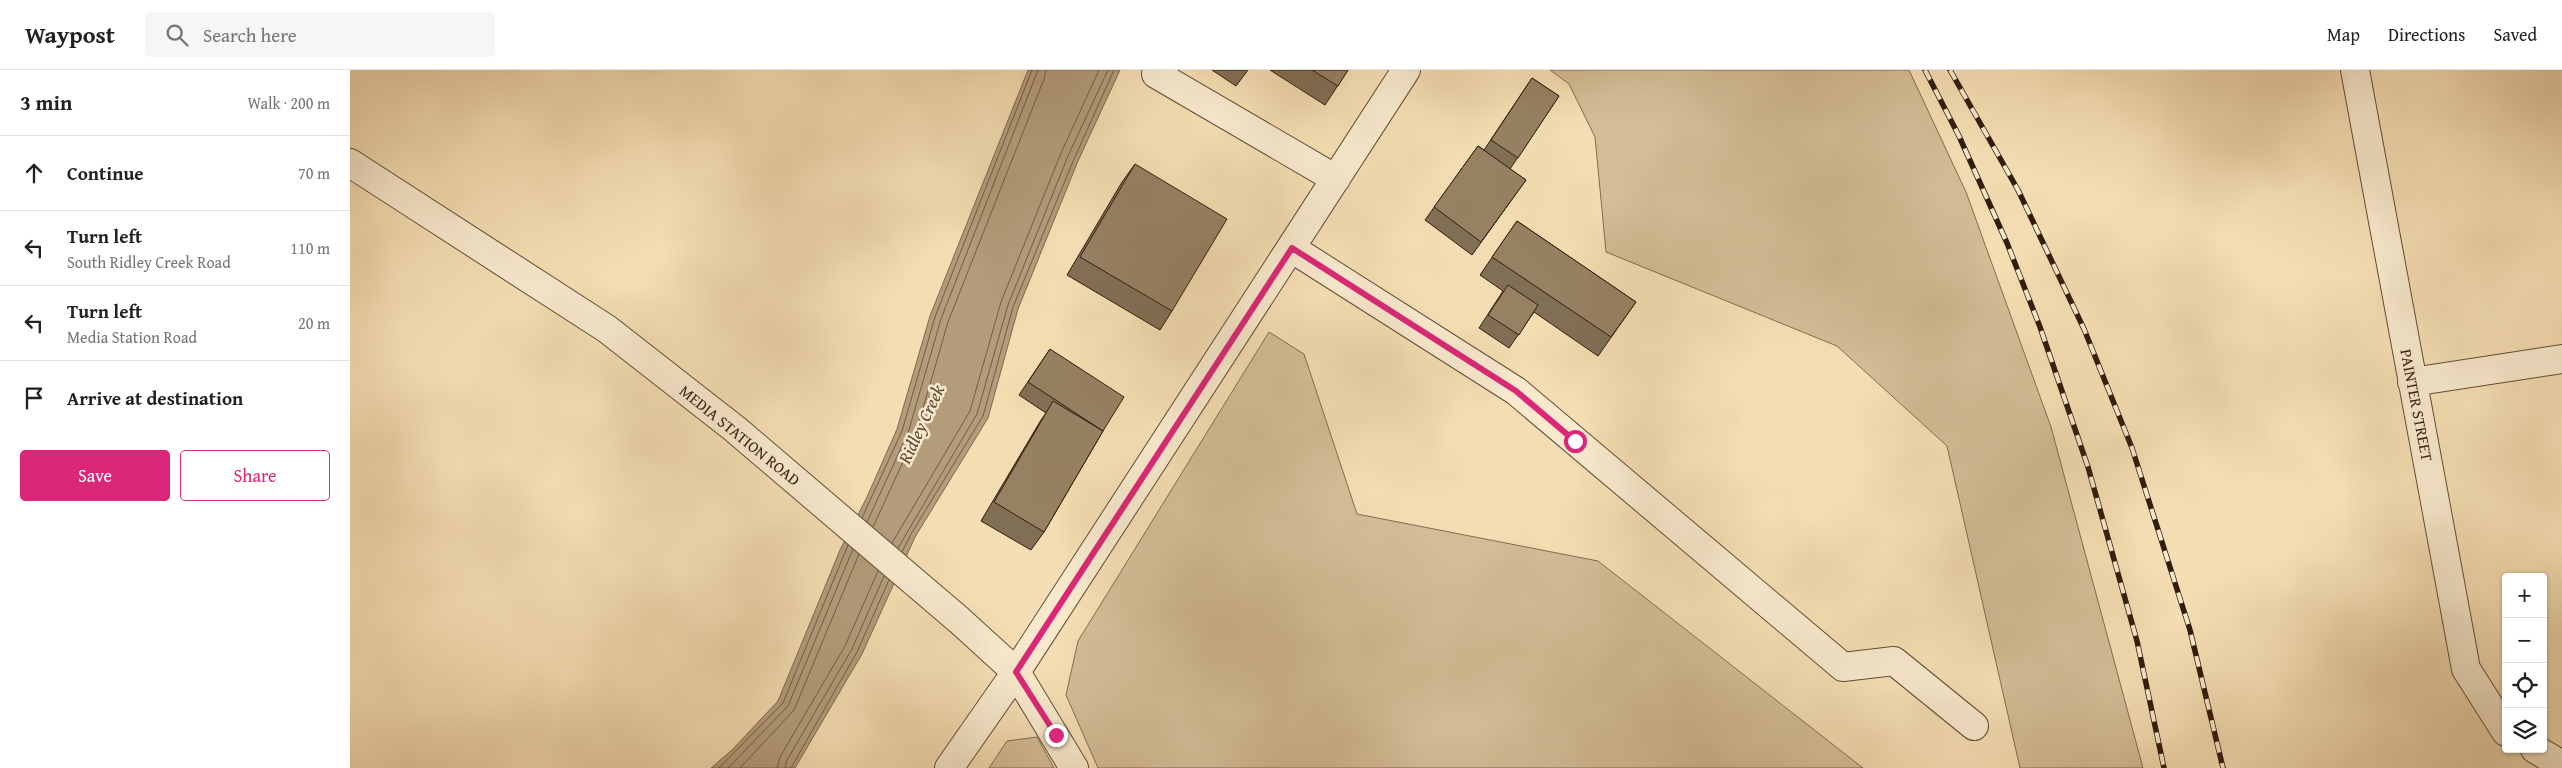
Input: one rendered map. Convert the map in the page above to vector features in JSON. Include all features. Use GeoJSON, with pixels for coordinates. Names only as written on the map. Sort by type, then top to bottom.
{"type":"FeatureCollection","features":[{"type":"Feature","properties":{"kind":"street"},"geometry":{"type":"LineString","coordinates":[[1158,70],[1156,74],[1336,178]]}},
{"type":"Feature","properties":{"kind":"street"},"geometry":{"type":"LineString","coordinates":[[949,768],[1016,672],[1406,70]]}},
{"type":"Feature","properties":{"kind":"street","name":"PAINTER STREET"},"geometry":{"type":"LineString","coordinates":[[2355,70],[2466,669],[2502,727]]}},
{"type":"Feature","properties":{"kind":"street","name":"MEDIA STATION ROAD"},"geometry":{"type":"LineString","coordinates":[[350,163],[607,329],[735,429],[960,620],[1016,672],[1074,768]]}},
{"type":"Feature","properties":{"kind":"street"},"geometry":{"type":"LineString","coordinates":[[1292,248],[1516,391],[1842,667],[1894,661],[1974,726]]}},
{"type":"Feature","properties":{"kind":"street"},"geometry":{"type":"LineString","coordinates":[[2412,382],[2562,359]]}},
{"type":"Feature","properties":{"kind":"street"},"geometry":{"type":"LineString","coordinates":[[2542,753],[2562,765]]}},
{"type":"Feature","properties":{"kind":"shaded area"},"geometry":{"type":"Polygon","coordinates":[[[1550,70],[1909,70],[1966,192],[2051,427],[2143,768],[2020,768],[1947,446],[1837,346],[1606,252],[1595,137],[1569,84],[1550,70]]]}},
{"type":"Feature","properties":{"kind":"shaded area"},"geometry":{"type":"Polygon","coordinates":[[[1269,332],[1304,354],[1357,514],[1598,561],[1863,768],[1098,768],[1066,695],[1078,641],[1269,332]]]}},
{"type":"Feature","properties":{"kind":"shaded area"},"geometry":{"type":"Polygon","coordinates":[[[1037,737],[1054,768],[989,768],[1007,741],[1037,737]]]}},
{"type":"Feature","properties":{"kind":"water","name":"Ridley Creek"},"geometry":{"type":"Polygon","coordinates":[[[1028,70],[1120,70],[1078,161],[1018,309],[988,418],[915,537],[862,654],[795,768],[711,768],[732,750],[778,701],[840,550],[867,497],[897,429],[930,316],[1028,70]]]}},
{"type":"Feature","properties":{"kind":"building"},"geometry":{"type":"Polygon","coordinates":[[[1312,70],[1348,70],[1338,86],[1312,70]]]}},
{"type":"Feature","properties":{"kind":"building"},"geometry":{"type":"Polygon","coordinates":[[[1532,78],[1559,96],[1518,158],[1491,140],[1532,78]]]}},
{"type":"Feature","properties":{"kind":"building"},"geometry":{"type":"Polygon","coordinates":[[[1478,146],[1526,180],[1481,242],[1434,207],[1478,146]]]}},
{"type":"Feature","properties":{"kind":"building"},"geometry":{"type":"Polygon","coordinates":[[[1135,164],[1227,219],[1172,311],[1080,257],[1135,164]]]}},
{"type":"Feature","properties":{"kind":"building"},"geometry":{"type":"Polygon","coordinates":[[[1517,221],[1636,302],[1611,337],[1492,257],[1517,221]]]}},
{"type":"Feature","properties":{"kind":"building"},"geometry":{"type":"Polygon","coordinates":[[[1508,285],[1538,305],[1519,335],[1488,315],[1508,285]]]}},
{"type":"Feature","properties":{"kind":"building"},"geometry":{"type":"Polygon","coordinates":[[[1050,349],[1124,397],[1103,431],[1028,382],[1050,349]]]}},
{"type":"Feature","properties":{"kind":"building"},"geometry":{"type":"Polygon","coordinates":[[[1053,401],[1103,431],[1044,532],[994,502],[1053,401]]]}},
{"type":"Feature","properties":{"kind":"railway"},"geometry":{"type":"LineString","coordinates":[[1925,70],[1959,136],[2007,243],[2040,327],[2088,467],[2137,641],[2164,768]]}},
{"type":"Feature","properties":{"kind":"railway"},"geometry":{"type":"LineString","coordinates":[[1950,70],[2018,190],[2084,329],[2132,448],[2190,630],[2223,768]]}},
{"type":"Feature","properties":{"kind":"route"},"geometry":{"type":"LineString","coordinates":[[1056,735],[1016,672],[1292,248],[1516,391],[1575,441]]}}]}
